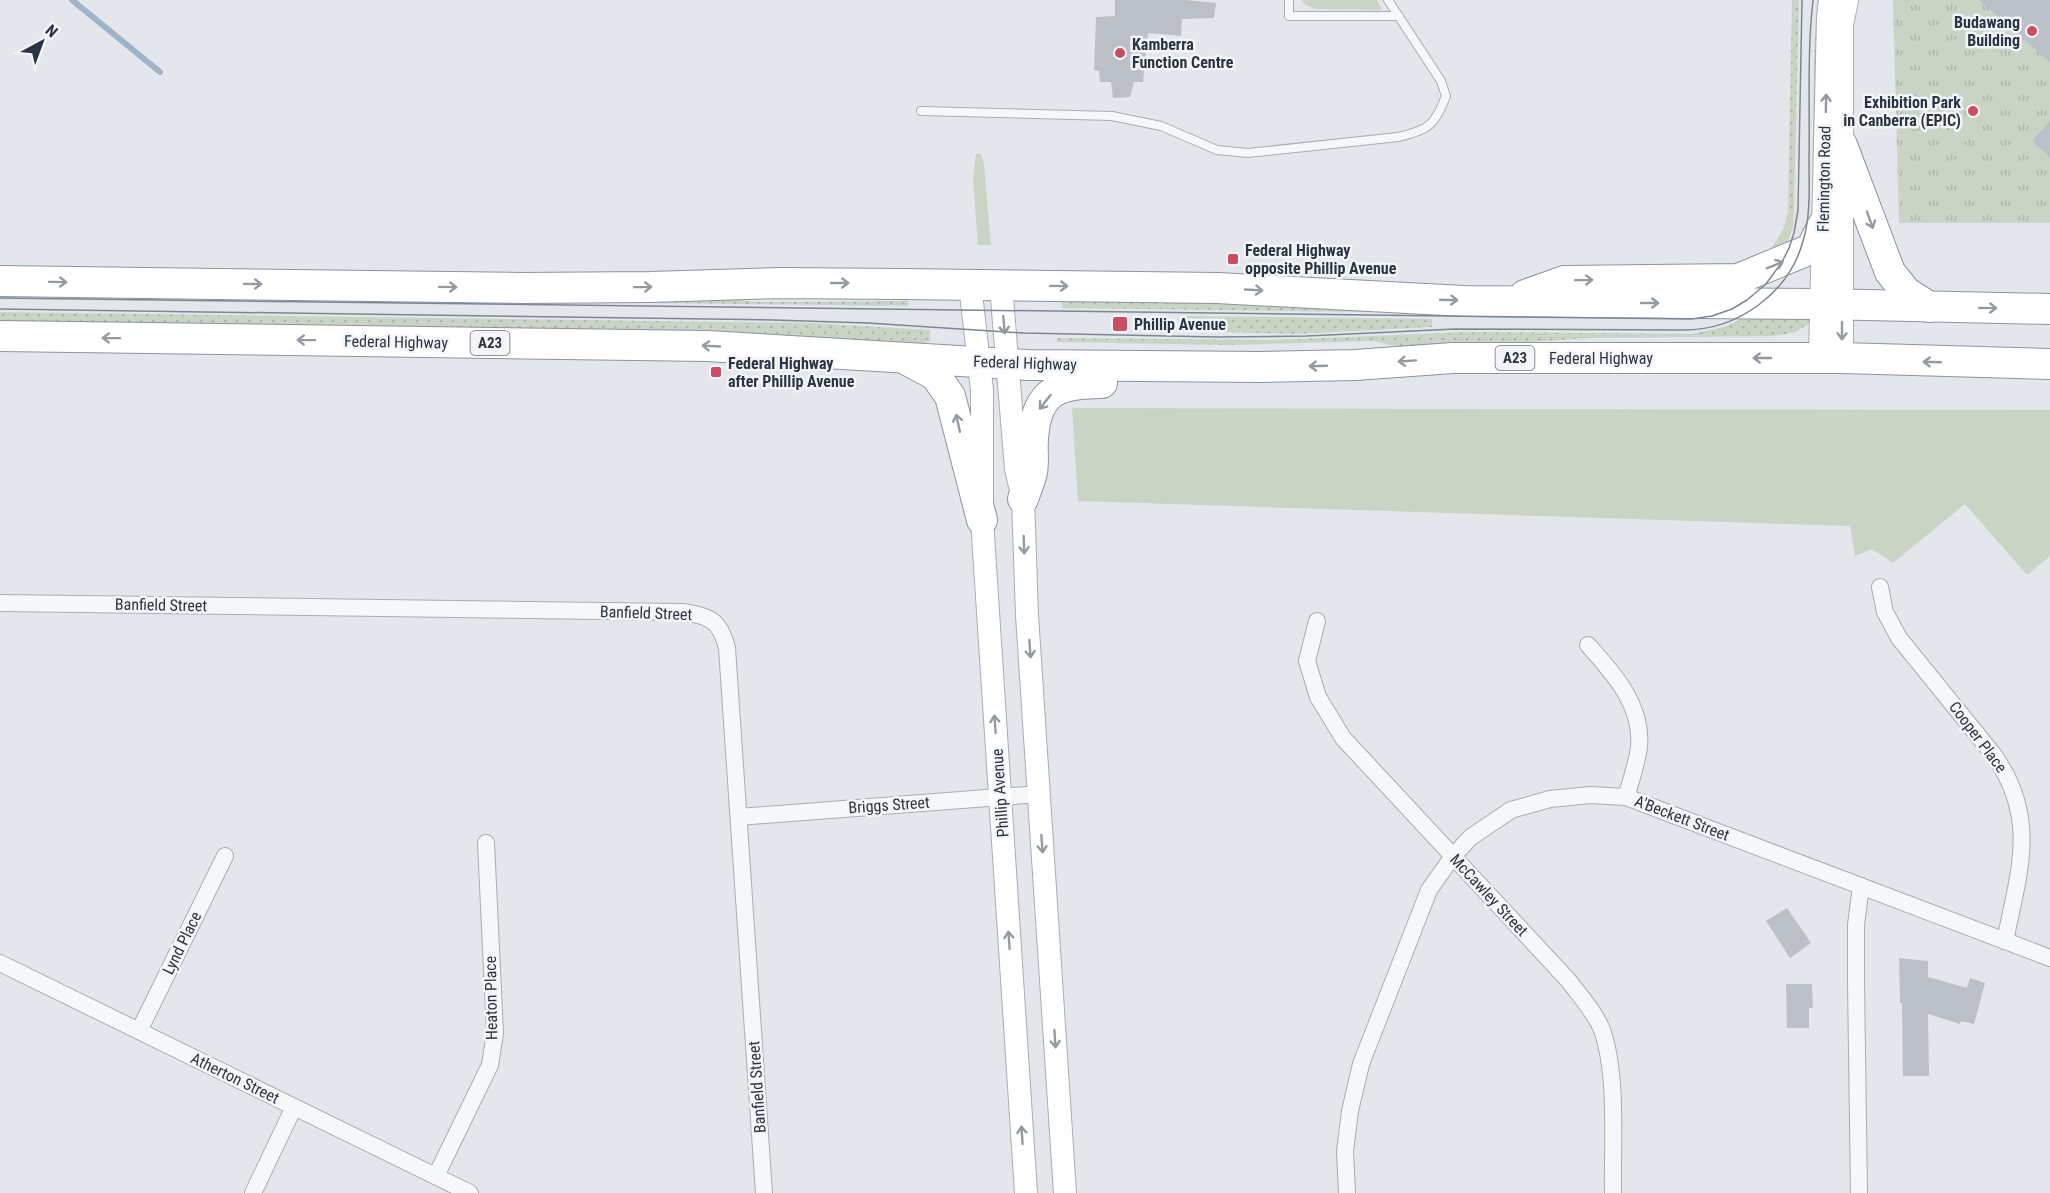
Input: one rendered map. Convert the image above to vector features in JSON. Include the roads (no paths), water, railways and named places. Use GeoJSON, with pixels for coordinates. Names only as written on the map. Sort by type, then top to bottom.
{"type":"FeatureCollection","features":[{"type":"Feature","properties":{"kind":"highway"},"geometry":{"type":"LineString","coordinates":[[1842,145],[1890,272],[1906,292],[1929,307]]}},
{"type":"Feature","properties":{"kind":"highway"},"geometry":{"type":"LineString","coordinates":[[1508,302],[1564,281],[1738,279],[1811,249],[1823,225]]}},
{"type":"Feature","properties":{"kind":"highway"},"geometry":{"type":"LineString","coordinates":[[0,281],[521,288],[782,283],[1217,288],[1363,297],[1508,302],[1832,304],[2050,309]]}},
{"type":"Feature","properties":{"kind":"highway","name":"Federal Highway"},"geometry":{"type":"LineString","coordinates":[[0,336],[707,346],[993,363],[1260,367],[1453,358],[1831,358],[2050,364]]}},
{"type":"Feature","properties":{"kind":"highway"},"geometry":{"type":"LineString","coordinates":[[906,359],[934,375],[950,396],[982,520]]}},
{"type":"Feature","properties":{"kind":"highway"},"geometry":{"type":"LineString","coordinates":[[1023,499],[1033,471],[1033,437],[1037,413],[1043,403],[1059,388],[1082,383],[1219,386],[1243,378],[1260,367]]}},
{"type":"Feature","properties":{"kind":"main road","name":"Flemington Road"},"geometry":{"type":"LineString","coordinates":[[1830,0],[1823,225],[1832,304]]}},
{"type":"Feature","properties":{"kind":"main road","name":"Flemington Road"},"geometry":{"type":"LineString","coordinates":[[1831,358],[1842,145],[1842,25],[1846,0]]}},
{"type":"Feature","properties":{"kind":"main road","name":"Phillip Avenue"},"geometry":{"type":"LineString","coordinates":[[970,285],[993,363],[1023,499],[1024,558],[1065,1193]]}},
{"type":"Feature","properties":{"kind":"main road","name":"Phillip Avenue"},"geometry":{"type":"LineString","coordinates":[[1001,286],[993,363],[982,390],[982,520],[1026,1193]]}},
{"type":"Feature","properties":{"kind":"street","name":"Cooper Place"},"geometry":{"type":"LineString","coordinates":[[1880,587],[1885,612],[1899,638],[1993,754],[2007,774],[2016,796],[2021,819],[2022,844],[2018,879],[2005,941]]}},
{"type":"Feature","properties":{"kind":"street","name":"Banfield Street"},"geometry":{"type":"LineString","coordinates":[[0,603],[683,612],[706,615],[722,630],[727,648],[764,1193]]}},
{"type":"Feature","properties":{"kind":"street","name":"McCawley Street"},"geometry":{"type":"LineString","coordinates":[[1317,621],[1307,661],[1318,697],[1343,738],[1568,980],[1590,1008],[1602,1029],[1611,1081],[1613,1193]]}},
{"type":"Feature","properties":{"kind":"street"},"geometry":{"type":"LineString","coordinates":[[1588,645],[1619,680],[1635,711],[1639,746],[1626,797]]}},
{"type":"Feature","properties":{"kind":"street","name":"Briggs Street"},"geometry":{"type":"LineString","coordinates":[[739,817],[1039,794]]}},
{"type":"Feature","properties":{"kind":"street","name":"A'Beckett Street"},"geometry":{"type":"LineString","coordinates":[[1347,1193],[1346,1141],[1350,1111],[1361,1064],[1429,890],[1453,856],[1471,837],[1511,810],[1550,799],[1590,795],[1626,797],[2050,958]]}},
{"type":"Feature","properties":{"kind":"street","name":"Heaton Place"},"geometry":{"type":"LineString","coordinates":[[436,1176],[490,1065],[495,1033],[486,843]]}},
{"type":"Feature","properties":{"kind":"street","name":"Lynd Place"},"geometry":{"type":"LineString","coordinates":[[139,1031],[225,856]]}},
{"type":"Feature","properties":{"kind":"street"},"geometry":{"type":"LineString","coordinates":[[1860,1193],[1856,925],[1861,886]]}},
{"type":"Feature","properties":{"kind":"street","name":"Atherton Street"},"geometry":{"type":"LineString","coordinates":[[0,963],[470,1193]]}},
{"type":"Feature","properties":{"kind":"street"},"geometry":{"type":"LineString","coordinates":[[253,1193],[294,1107]]}},
{"type":"Feature","properties":{"kind":"lane"},"geometry":{"type":"LineString","coordinates":[[1289,0],[1288,16],[1399,16]]}},
{"type":"Feature","properties":{"kind":"lane"},"geometry":{"type":"LineString","coordinates":[[921,111],[1112,116],[1161,126],[1217,150],[1248,153],[1398,137],[1416,133],[1438,118],[1446,96],[1441,81],[1388,0]]}},
{"type":"Feature","properties":{"kind":"waterway"},"geometry":{"type":"LineString","coordinates":[[72,0],[160,72]]}},
{"type":"Feature","properties":{"kind":"tram line"},"geometry":{"type":"LineString","coordinates":[[0,298],[1692,319],[1712,316],[1732,309],[1766,284],[1782,262],[1794,233],[1798,210],[1802,0]]}},
{"type":"Feature","properties":{"kind":"tram line"},"geometry":{"type":"LineString","coordinates":[[0,309],[773,320],[868,323],[1023,333],[1216,337],[1307,336],[1455,329],[1684,330],[1704,328],[1742,316],[1759,305],[1786,277],[1803,241],[1809,200],[1809,59],[1813,0]]}},
{"type":"Feature","properties":{"kind":"place","name":"Budawang Building"},"geometry":{"type":"Point","coordinates":[2032,31]}},
{"type":"Feature","properties":{"kind":"place","name":"Kamberra Function Centre"},"geometry":{"type":"Point","coordinates":[1120,53]}},
{"type":"Feature","properties":{"kind":"place","name":"Exhibition Park in Canberra (EPIC)"},"geometry":{"type":"Point","coordinates":[1973,111]}},
{"type":"Feature","properties":{"kind":"place","name":"Federal Highway opposite Phillip Avenue"},"geometry":{"type":"Point","coordinates":[1233,259]}},
{"type":"Feature","properties":{"kind":"place","name":"Phillip Avenue"},"geometry":{"type":"Point","coordinates":[1120,324]}},
{"type":"Feature","properties":{"kind":"place","name":"Federal Highway after Phillip Avenue"},"geometry":{"type":"Point","coordinates":[716,372]}}]}
